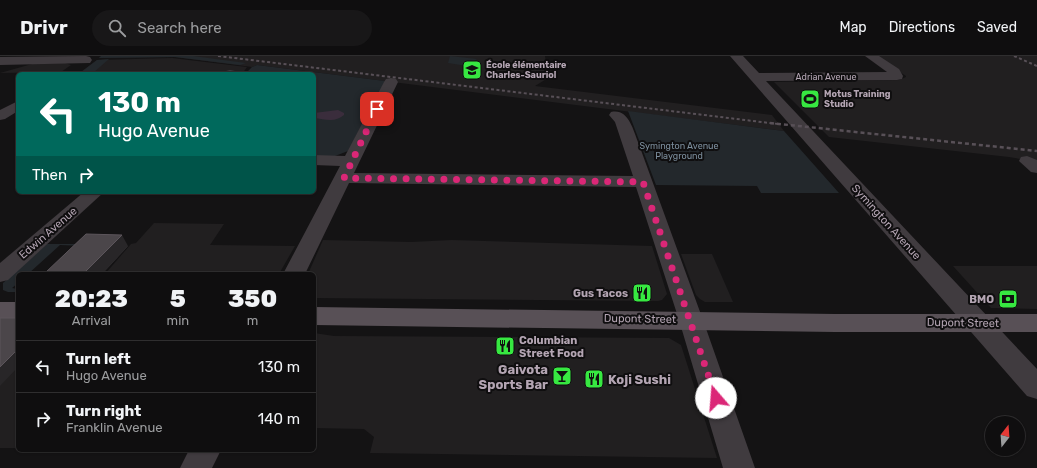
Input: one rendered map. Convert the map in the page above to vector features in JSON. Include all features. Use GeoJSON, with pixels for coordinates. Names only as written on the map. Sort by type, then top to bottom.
{"type":"FeatureCollection","features":[{"type":"Feature","properties":{"kind":"main road"},"geometry":{"type":"LineString","coordinates":[[0,310],[16,310]]}},
{"type":"Feature","properties":{"kind":"main road","name":"Dupont Street"},"geometry":{"type":"LineString","coordinates":[[316,316],[1037,323]]}},
{"type":"Feature","properties":{"kind":"street","name":"Symington Avenue"},"geometry":{"type":"LineString","coordinates":[[736,56],[1037,388]]}},
{"type":"Feature","properties":{"kind":"street","name":"Adrian Avenue"},"geometry":{"type":"LineString","coordinates":[[754,77],[897,76],[895,72],[871,56]]}},
{"type":"Feature","properties":{"kind":"street"},"geometry":{"type":"LineString","coordinates":[[0,61],[88,58]]}},
{"type":"Feature","properties":{"kind":"street"},"geometry":{"type":"LineString","coordinates":[[69,72],[88,58]]}},
{"type":"Feature","properties":{"kind":"street"},"geometry":{"type":"LineString","coordinates":[[295,272],[391,82]]}},
{"type":"Feature","properties":{"kind":"street"},"geometry":{"type":"LineString","coordinates":[[0,116],[16,106]]}},
{"type":"Feature","properties":{"kind":"street"},"geometry":{"type":"LineString","coordinates":[[616,115],[622,120],[691,320],[739,468]]}},
{"type":"Feature","properties":{"kind":"street"},"geometry":{"type":"LineString","coordinates":[[316,161],[348,169],[643,182]]}},
{"type":"Feature","properties":{"kind":"street","name":"Edwin Avenue"},"geometry":{"type":"LineString","coordinates":[[0,274],[93,194]]}},
{"type":"Feature","properties":{"kind":"street"},"geometry":{"type":"LineString","coordinates":[[196,468],[204,452]]}},
{"type":"Feature","properties":{"kind":"shaded area"},"geometry":{"type":"Polygon","coordinates":[[[102,56],[545,56],[548,78],[535,86],[772,115],[784,131],[257,65],[252,67],[175,57],[99,58],[102,56]]]}},
{"type":"Feature","properties":{"kind":"shaded area"},"geometry":{"type":"Polygon","coordinates":[[[876,56],[1037,56],[1037,162],[1009,157],[829,137],[774,82],[899,80],[906,77],[876,56]]]}},
{"type":"Feature","properties":{"kind":"shaded area"},"geometry":{"type":"Polygon","coordinates":[[[172,58],[247,67],[243,72],[81,72],[97,60],[172,58]]]}},
{"type":"Feature","properties":{"kind":"shaded area"},"geometry":{"type":"Polygon","coordinates":[[[65,63],[71,65],[61,72],[0,73],[32,64],[65,63]]]}},
{"type":"Feature","properties":{"kind":"shaded area"},"geometry":{"type":"Polygon","coordinates":[[[338,110],[344,113],[344,115],[337,119],[330,120],[316,118],[316,113],[338,110]]]}},
{"type":"Feature","properties":{"kind":"shaded area"},"geometry":{"type":"Polygon","coordinates":[[[154,223],[224,224],[210,245],[295,246],[280,272],[107,272],[131,244],[136,243],[154,223]]]}},
{"type":"Feature","properties":{"kind":"shaded area"},"geometry":{"type":"Polygon","coordinates":[[[323,240],[411,242],[452,240],[652,246],[667,294],[662,300],[658,301],[316,298],[316,272],[309,272],[323,240]]]}},
{"type":"Feature","properties":{"kind":"shaded area"},"geometry":{"type":"Polygon","coordinates":[[[681,254],[712,254],[733,302],[705,302],[700,299],[696,295],[681,254]]]}},
{"type":"Feature","properties":{"kind":"shaded area"},"geometry":{"type":"Polygon","coordinates":[[[953,266],[1037,266],[1037,309],[991,308],[953,266]]]}},
{"type":"Feature","properties":{"kind":"shaded area"},"geometry":{"type":"Polygon","coordinates":[[[0,328],[16,329],[16,448],[0,448],[0,328]]]}},
{"type":"Feature","properties":{"kind":"shaded area"},"geometry":{"type":"Polygon","coordinates":[[[316,333],[334,336],[669,338],[681,345],[717,458],[370,453],[374,437],[364,429],[316,428],[316,333]]]}},
{"type":"Feature","properties":{"kind":"green space"},"geometry":{"type":"Polygon","coordinates":[[[101,56],[193,56],[246,63],[240,65],[175,57],[99,58],[101,56]]]}},
{"type":"Feature","properties":{"kind":"green space"},"geometry":{"type":"Polygon","coordinates":[[[450,56],[477,59],[467,66],[448,63],[450,56]]]}},
{"type":"Feature","properties":{"kind":"green space"},"geometry":{"type":"Polygon","coordinates":[[[109,59],[94,72],[81,72],[97,60],[109,59]]]}},
{"type":"Feature","properties":{"kind":"green space"},"geometry":{"type":"Polygon","coordinates":[[[257,65],[313,72],[247,72],[252,67],[257,65]]]}},
{"type":"Feature","properties":{"kind":"green space"},"geometry":{"type":"Polygon","coordinates":[[[316,72],[385,81],[348,151],[335,156],[316,156],[316,72]]]}},
{"type":"Feature","properties":{"kind":"green space","name":"Symington Avenue Playground"},"geometry":{"type":"Polygon","coordinates":[[[628,111],[784,131],[839,193],[761,193],[757,186],[656,185],[628,111]]]}},
{"type":"Feature","properties":{"kind":"green space"},"geometry":{"type":"Polygon","coordinates":[[[47,244],[87,244],[85,246],[60,245],[30,272],[16,272],[16,285],[12,288],[16,289],[16,292],[8,292],[3,290],[3,283],[47,244]]]}},
{"type":"Feature","properties":{"kind":"building"},"geometry":{"type":"Polygon","coordinates":[[[86,234],[122,235],[85,272],[46,272],[86,234]]]}},
{"type":"Feature","properties":{"kind":"building"},"geometry":{"type":"Polygon","coordinates":[[[0,318],[16,318],[16,351],[0,367],[0,318]]]}},
{"type":"Feature","properties":{"kind":"railway"},"geometry":{"type":"LineString","coordinates":[[218,56],[778,124]]}},
{"type":"Feature","properties":{"kind":"railway"},"geometry":{"type":"LineString","coordinates":[[1014,56],[1037,66]]}},
{"type":"Feature","properties":{"kind":"railway"},"geometry":{"type":"LineString","coordinates":[[770,123],[1037,151]]}},
{"type":"Feature","properties":{"kind":"place","name":"École élémentaire Charles-Sauriol"},"geometry":{"type":"Point","coordinates":[472,70]}},
{"type":"Feature","properties":{"kind":"place","name":"Motus Training Studio"},"geometry":{"type":"Point","coordinates":[810,99]}},
{"type":"Feature","properties":{"kind":"place","name":"Gus Tacos"},"geometry":{"type":"Point","coordinates":[642,293]}},
{"type":"Feature","properties":{"kind":"place","name":"BMO"},"geometry":{"type":"Point","coordinates":[1008,299]}},
{"type":"Feature","properties":{"kind":"place","name":"Columbian Street Food"},"geometry":{"type":"Point","coordinates":[505,346]}},
{"type":"Feature","properties":{"kind":"place","name":"Gaivota Sports Bar"},"geometry":{"type":"Point","coordinates":[562,376]}},
{"type":"Feature","properties":{"kind":"place","name":"Koji Sushi"},"geometry":{"type":"Point","coordinates":[594,379]}},
{"type":"Feature","properties":{"kind":"route"},"geometry":{"type":"LineString","coordinates":[[377,109],[344,178],[643,182],[691,320],[716,398]]}}]}
